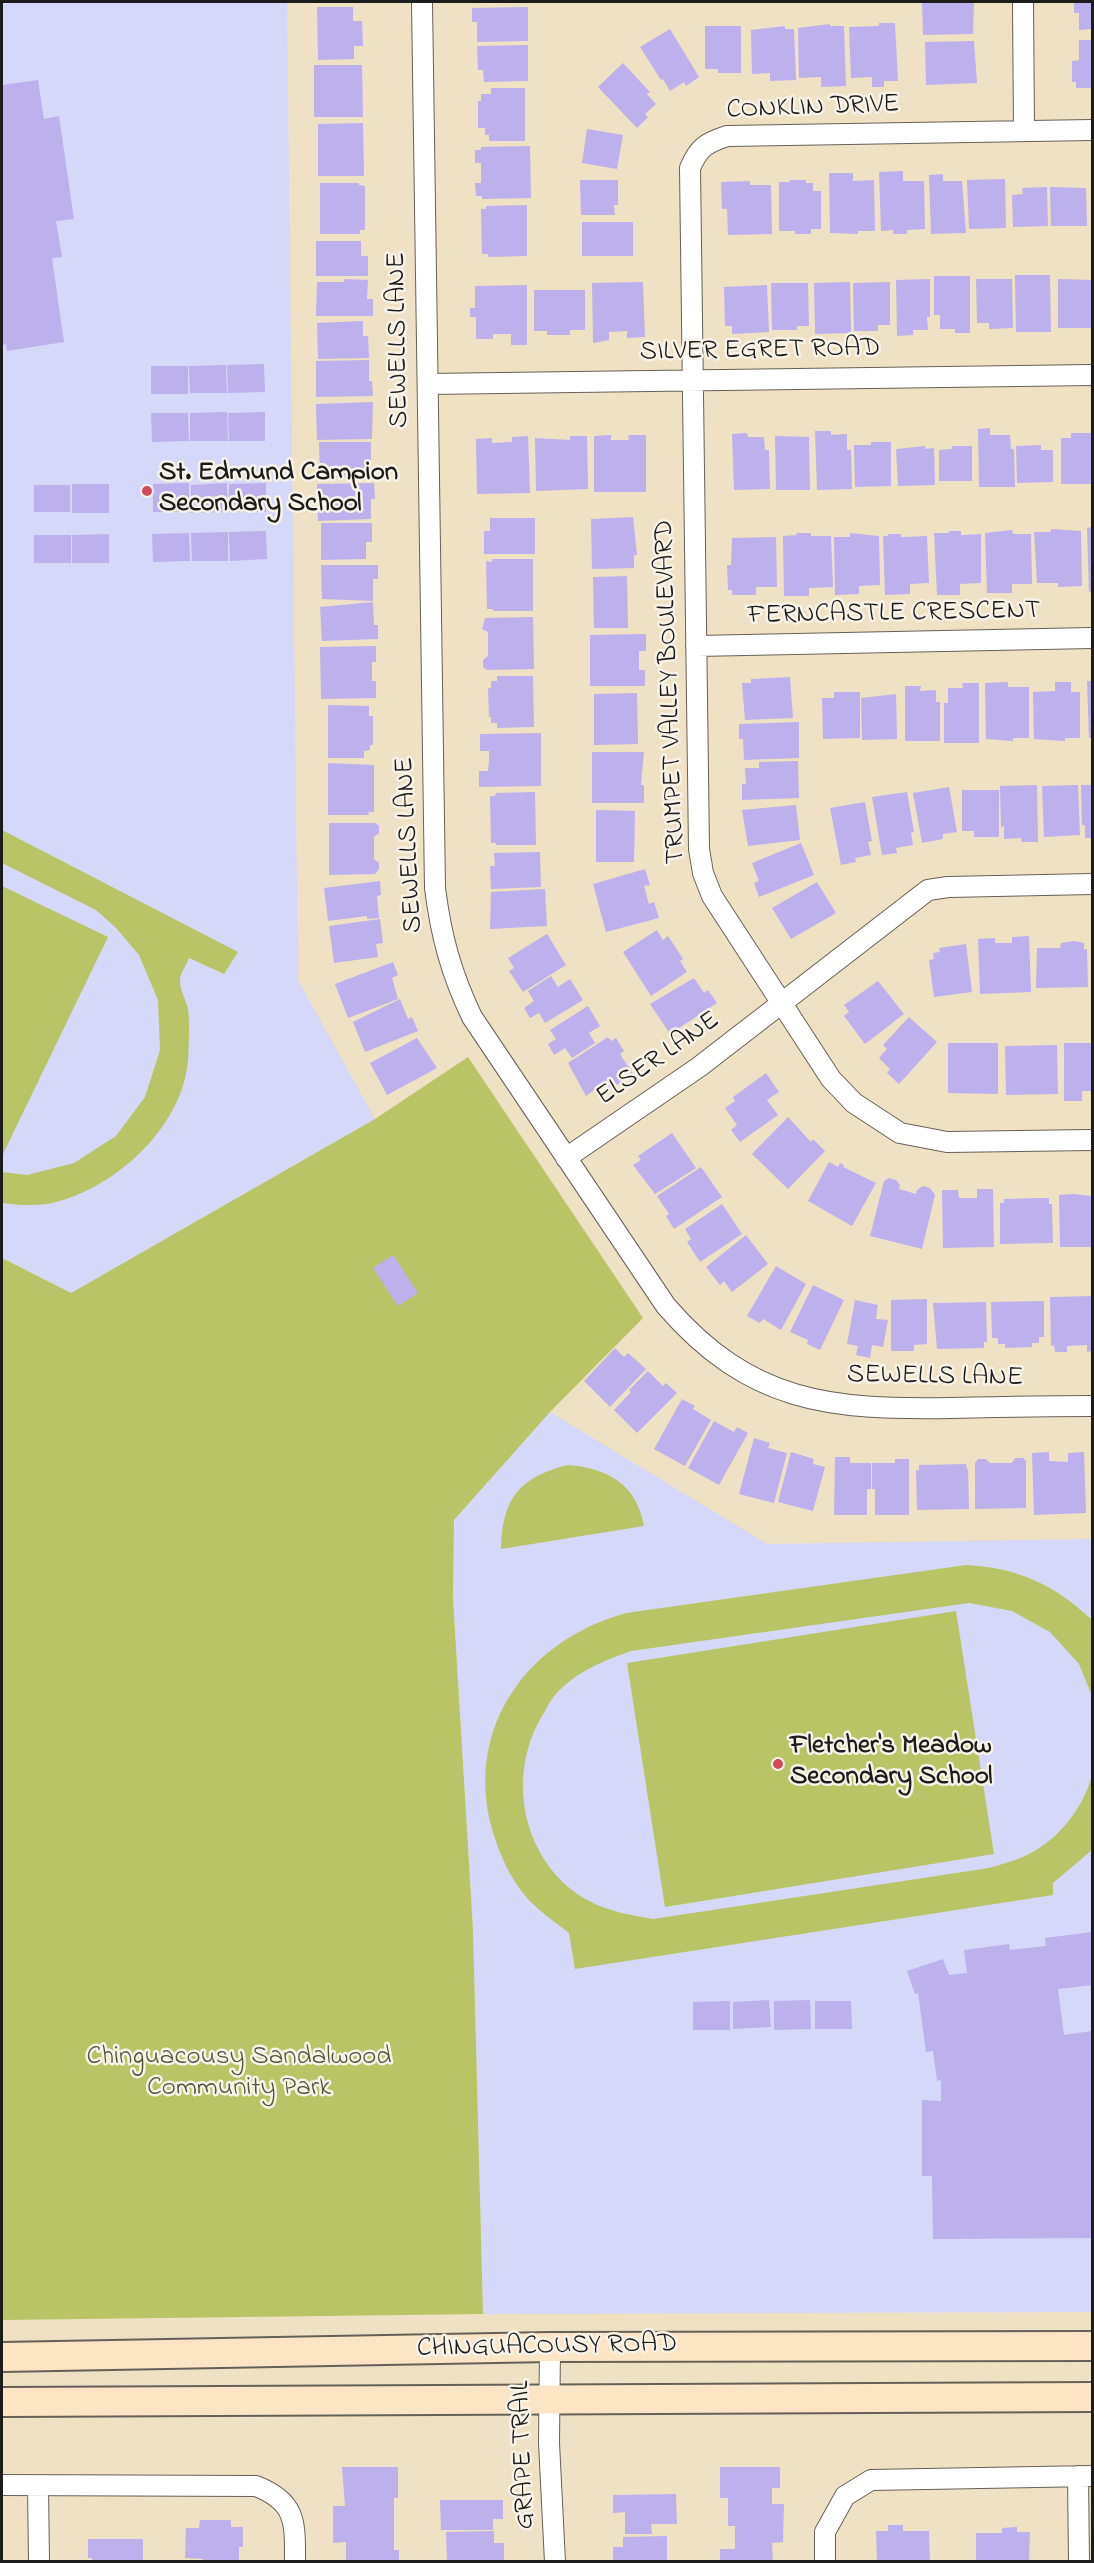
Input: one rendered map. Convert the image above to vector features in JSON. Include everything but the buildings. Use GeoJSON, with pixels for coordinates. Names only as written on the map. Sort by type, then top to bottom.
{"type":"FeatureCollection","features":[{"type":"Feature","properties":{"kind":"main road","name":"CHINGUACOUSY ROAD"},"geometry":{"type":"LineString","coordinates":[[2,2357],[550,2347],[1092,2346]]}},
{"type":"Feature","properties":{"kind":"main road","name":"CHINGUACOUSY ROAD"},"geometry":{"type":"LineString","coordinates":[[2,2402],[1092,2397]]}},
{"type":"Feature","properties":{"kind":"street","name":"SEWELLS LANE"},"geometry":{"type":"LineString","coordinates":[[422,2],[434,853],[439,920],[455,982],[472,1017],[666,1306],[704,1346],[759,1380],[799,1396],[841,1406],[888,1409],[1092,1406]]}},
{"type":"Feature","properties":{"kind":"street"},"geometry":{"type":"LineString","coordinates":[[1023,2],[1024,130]]}},
{"type":"Feature","properties":{"kind":"street","name":"CONKLIN DRIVE"},"geometry":{"type":"LineString","coordinates":[[693,380],[690,168],[696,155],[707,143],[727,136],[751,134],[1092,129]]}},
{"type":"Feature","properties":{"kind":"street","name":"SILVER EGRET ROAD"},"geometry":{"type":"LineString","coordinates":[[428,384],[1092,375]]}},
{"type":"Feature","properties":{"kind":"street","name":"TRUMPET VALLEY BOULEVARD"},"geometry":{"type":"LineString","coordinates":[[693,380],[699,849],[703,873],[712,896],[841,1092],[876,1119],[900,1133],[947,1143],[1092,1140]]}},
{"type":"Feature","properties":{"kind":"street","name":"FERNCASTLE CRESCENT"},"geometry":{"type":"LineString","coordinates":[[696,646],[1092,638]]}},
{"type":"Feature","properties":{"kind":"street"},"geometry":{"type":"LineString","coordinates":[[781,1003],[928,890],[948,887],[1092,884]]}},
{"type":"Feature","properties":{"kind":"street","name":"ELSER LANE"},"geometry":{"type":"LineString","coordinates":[[566,1158],[699,1067],[781,1003]]}},
{"type":"Feature","properties":{"kind":"street","name":"GRAPE TRAIL"},"geometry":{"type":"LineString","coordinates":[[550,2347],[549,2443],[555,2562]]}},
{"type":"Feature","properties":{"kind":"street"},"geometry":{"type":"LineString","coordinates":[[825,2562],[825,2532],[845,2496],[872,2480],[1085,2476],[1079,2562]]}},
{"type":"Feature","properties":{"kind":"street"},"geometry":{"type":"LineString","coordinates":[[2,2485],[38,2487],[256,2486],[275,2493],[295,2521],[295,2562]]}},
{"type":"Feature","properties":{"kind":"street"},"geometry":{"type":"LineString","coordinates":[[38,2487],[39,2562]]}},
{"type":"Feature","properties":{"kind":"shaded area","name":"St. Edmund Campion Secondary School"},"geometry":{"type":"Polygon","coordinates":[[[2,2],[287,2],[298,980],[375,1119],[71,1293],[2,1258],[2,2]]]}},
{"type":"Feature","properties":{"kind":"shaded area","name":"Fletcher's Meadow Secondary School"},"geometry":{"type":"Polygon","coordinates":[[[550,1412],[767,1544],[1092,1539],[1092,2312],[483,2314],[473,1930],[453,1598],[454,1520],[550,1412]]]}},
{"type":"Feature","properties":{"kind":"green space"},"geometry":{"type":"Polygon","coordinates":[[[2,830],[238,952],[224,974],[189,958],[183,971],[180,983],[188,1009],[188,1060],[183,1085],[173,1110],[158,1132],[140,1153],[119,1171],[96,1186],[72,1197],[42,1205],[2,1203],[2,1172],[27,1175],[74,1163],[116,1136],[145,1097],[160,1050],[158,1000],[139,955],[116,928],[96,910],[2,863],[2,830]]]}},
{"type":"Feature","properties":{"kind":"green space"},"geometry":{"type":"Polygon","coordinates":[[[2,886],[108,937],[3,1154],[2,1153],[2,886]]]}},
{"type":"Feature","properties":{"kind":"green space","name":"Chinguacousy Sandalwood Community Park"},"geometry":{"type":"Polygon","coordinates":[[[468,1057],[643,1318],[550,1412],[454,1520],[453,1598],[473,1930],[483,2314],[2,2320],[2,1258],[71,1293],[375,1119],[468,1057]]]}},
{"type":"Feature","properties":{"kind":"green space"},"geometry":{"type":"Polygon","coordinates":[[[568,1465],[595,1470],[618,1481],[635,1499],[644,1526],[501,1549],[505,1516],[516,1493],[537,1476],[568,1465]]]}},
{"type":"Feature","properties":{"kind":"green space"},"geometry":{"type":"Polygon","coordinates":[[[966,1565],[1002,1570],[1034,1580],[1064,1597],[1092,1620],[1092,1696],[1079,1664],[1050,1632],[1012,1611],[969,1603],[631,1651],[582,1673],[564,1686],[548,1706],[533,1735],[526,1758],[523,1783],[530,1830],[540,1852],[554,1873],[572,1890],[601,1906],[621,1913],[653,1919],[989,1868],[1009,1862],[1040,1848],[1060,1831],[1083,1799],[1092,1775],[1092,1850],[1053,1883],[1053,1895],[575,1969],[569,1933],[542,1912],[515,1883],[492,1829],[486,1792],[487,1756],[496,1723],[512,1693],[533,1666],[560,1644],[591,1626],[626,1613],[966,1565]]]}},
{"type":"Feature","properties":{"kind":"green space"},"geometry":{"type":"Polygon","coordinates":[[[956,1611],[994,1854],[665,1907],[627,1663],[956,1611]]]}},
{"type":"Feature","properties":{"kind":"place","name":"St. Edmund Campion Secondary School"},"geometry":{"type":"Point","coordinates":[147,491]}},
{"type":"Feature","properties":{"kind":"place","name":"Fletcher's Meadow Secondary School"},"geometry":{"type":"Point","coordinates":[778,1764]}}]}
